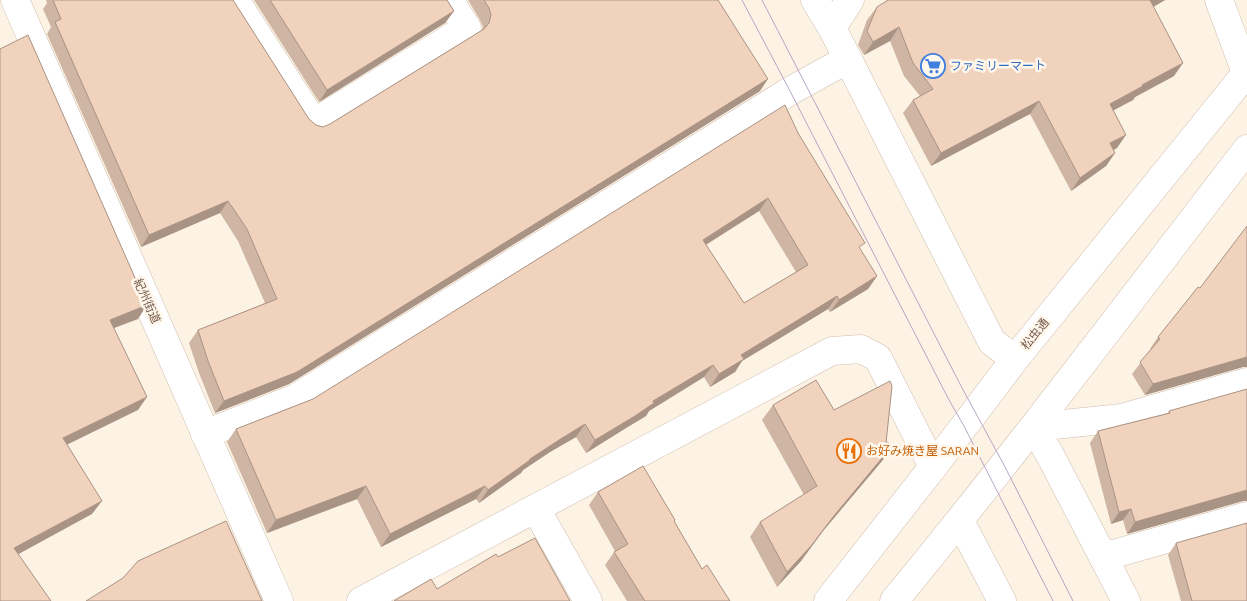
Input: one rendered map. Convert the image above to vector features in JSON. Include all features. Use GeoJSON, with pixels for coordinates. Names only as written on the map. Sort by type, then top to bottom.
{"type":"FeatureCollection","features":[{"type":"Feature","properties":{"kind":"street","name":"紀州街道"},"geometry":{"type":"LineString","coordinates":[[15,0],[279,601]]}},
{"type":"Feature","properties":{"kind":"street"},"geometry":{"type":"LineString","coordinates":[[235,0],[314,123],[467,28],[449,0]]}},
{"type":"Feature","properties":{"kind":"street"},"geometry":{"type":"LineString","coordinates":[[815,0],[832,28],[992,342],[1015,359]]}},
{"type":"Feature","properties":{"kind":"street"},"geometry":{"type":"LineString","coordinates":[[832,28],[850,0]]}},
{"type":"Feature","properties":{"kind":"street"},"geometry":{"type":"LineString","coordinates":[[1219,0],[1247,72]]}},
{"type":"Feature","properties":{"kind":"street"},"geometry":{"type":"LineString","coordinates":[[205,434],[296,398],[782,96],[848,59]]}},
{"type":"Feature","properties":{"kind":"street","name":"松虫通"},"geometry":{"type":"LineString","coordinates":[[828,601],[1015,359],[1247,72]]}},
{"type":"Feature","properties":{"kind":"street"},"geometry":{"type":"LineString","coordinates":[[894,601],[1034,427],[1247,149]]}},
{"type":"Feature","properties":{"kind":"street"},"geometry":{"type":"LineString","coordinates":[[361,601],[832,351],[861,349],[878,358],[933,467]]}},
{"type":"Feature","properties":{"kind":"street"},"geometry":{"type":"LineString","coordinates":[[1034,427],[1122,418],[1247,382]]}},
{"type":"Feature","properties":{"kind":"street"},"geometry":{"type":"LineString","coordinates":[[1034,427],[1126,601]]}},
{"type":"Feature","properties":{"kind":"street"},"geometry":{"type":"LineString","coordinates":[[536,509],[588,601]]}},
{"type":"Feature","properties":{"kind":"street"},"geometry":{"type":"LineString","coordinates":[[1103,556],[1247,516]]}},
{"type":"Feature","properties":{"kind":"street"},"geometry":{"type":"LineString","coordinates":[[960,521],[1002,601]]}},
{"type":"Feature","properties":{"kind":"building"},"geometry":{"type":"Polygon","coordinates":[[[53,0],[233,0],[309,119],[316,125],[323,127],[484,29],[489,23],[491,15],[484,0],[718,0],[768,79],[297,372],[224,401],[198,330],[277,299],[247,229],[228,201],[149,235],[55,22],[61,19],[53,0]]]}},
{"type":"Feature","properties":{"kind":"building"},"geometry":{"type":"Polygon","coordinates":[[[270,0],[447,0],[454,11],[327,90],[270,0]]]}},
{"type":"Feature","properties":{"kind":"building"},"geometry":{"type":"Polygon","coordinates":[[[888,0],[1150,0],[1183,63],[1110,104],[1126,135],[1110,143],[1115,153],[1080,178],[1039,101],[941,153],[913,100],[933,89],[913,63],[899,27],[873,42],[867,31],[877,7],[888,0]]]}},
{"type":"Feature","properties":{"kind":"building"},"geometry":{"type":"Polygon","coordinates":[[[28,35],[147,305],[110,320],[147,397],[63,438],[102,501],[14,548],[51,601],[0,601],[0,49],[28,35]]]}},
{"type":"Feature","properties":{"kind":"building"},"geometry":{"type":"Polygon","coordinates":[[[785,105],[798,133],[865,243],[859,247],[877,276],[839,300],[837,296],[741,355],[744,359],[719,374],[713,365],[653,401],[654,403],[635,416],[595,440],[585,424],[530,459],[488,490],[485,486],[390,534],[366,486],[276,520],[236,429],[313,399],[785,105]],[[768,198],[703,240],[744,303],[808,265],[768,198]]]}},
{"type":"Feature","properties":{"kind":"building"},"geometry":{"type":"Polygon","coordinates":[[[1247,226],[1247,357],[1153,384],[1140,362],[1247,226]]]}},
{"type":"Feature","properties":{"kind":"building"},"geometry":{"type":"Polygon","coordinates":[[[816,380],[834,410],[890,381],[892,386],[886,443],[888,442],[892,446],[811,546],[787,572],[760,522],[817,486],[773,405],[816,380]]]}},
{"type":"Feature","properties":{"kind":"building"},"geometry":{"type":"Polygon","coordinates":[[[1247,389],[1247,490],[1135,522],[1131,509],[1119,512],[1098,431],[1170,413],[1169,411],[1247,389]]]}},
{"type":"Feature","properties":{"kind":"building"},"geometry":{"type":"Polygon","coordinates":[[[643,466],[702,569],[707,565],[730,601],[645,601],[614,552],[628,544],[598,492],[643,466]]]}},
{"type":"Feature","properties":{"kind":"building"},"geometry":{"type":"Polygon","coordinates":[[[226,521],[262,601],[86,601],[123,578],[138,561],[226,521]]]}},
{"type":"Feature","properties":{"kind":"building"},"geometry":{"type":"Polygon","coordinates":[[[1247,523],[1247,601],[1192,601],[1176,543],[1247,523]]]}},
{"type":"Feature","properties":{"kind":"building"},"geometry":{"type":"Polygon","coordinates":[[[535,538],[570,601],[394,601],[431,579],[437,589],[496,554],[498,557],[535,538]]]}},
{"type":"Feature","properties":{"kind":"tram line"},"geometry":{"type":"LineString","coordinates":[[742,0],[1053,601]]}},
{"type":"Feature","properties":{"kind":"tram line"},"geometry":{"type":"LineString","coordinates":[[762,0],[1073,601]]}},
{"type":"Feature","properties":{"kind":"place","name":"ファミリーマート"},"geometry":{"type":"Point","coordinates":[933,66]}},
{"type":"Feature","properties":{"kind":"place","name":"お好み焼き屋 SARAN"},"geometry":{"type":"Point","coordinates":[849,451]}}]}
